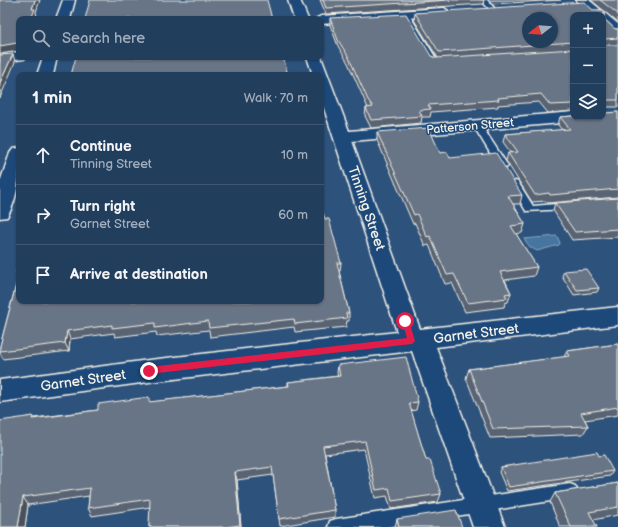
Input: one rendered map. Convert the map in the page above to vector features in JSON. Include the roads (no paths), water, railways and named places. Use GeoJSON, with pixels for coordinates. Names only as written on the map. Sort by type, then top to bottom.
{"type":"FeatureCollection","features":[{"type":"Feature","properties":{"kind":"street"},"geometry":{"type":"LineString","coordinates":[[64,16],[69,0]]}},
{"type":"Feature","properties":{"kind":"street"},"geometry":{"type":"LineString","coordinates":[[294,0],[300,16]]}},
{"type":"Feature","properties":{"kind":"street"},"geometry":{"type":"LineString","coordinates":[[567,4],[583,1],[596,12]]}},
{"type":"Feature","properties":{"kind":"street"},"geometry":{"type":"LineString","coordinates":[[484,6],[507,8]]}},
{"type":"Feature","properties":{"kind":"street"},"geometry":{"type":"LineString","coordinates":[[324,20],[453,11]]}},
{"type":"Feature","properties":{"kind":"street"},"geometry":{"type":"LineString","coordinates":[[606,21],[618,31]]}},
{"type":"Feature","properties":{"kind":"street"},"geometry":{"type":"LineString","coordinates":[[0,58],[16,56]]}},
{"type":"Feature","properties":{"kind":"street"},"geometry":{"type":"LineString","coordinates":[[46,72],[49,60]]}},
{"type":"Feature","properties":{"kind":"street","name":"Tinning Street"},"geometry":{"type":"LineString","coordinates":[[315,60],[320,72]]}},
{"type":"Feature","properties":{"kind":"street","name":"Tinning Street"},"geometry":{"type":"LineString","coordinates":[[324,85],[416,340],[485,516]]}},
{"type":"Feature","properties":{"kind":"street","name":"Patterson Street"},"geometry":{"type":"LineString","coordinates":[[342,137],[570,117]]}},
{"type":"Feature","properties":{"kind":"street"},"geometry":{"type":"LineString","coordinates":[[0,212],[6,176],[16,158]]}},
{"type":"Feature","properties":{"kind":"street","name":"Garnet Street"},"geometry":{"type":"LineString","coordinates":[[0,391],[149,371],[618,316]]}},
{"type":"Feature","properties":{"kind":"lane"},"geometry":{"type":"LineString","coordinates":[[406,14],[435,62],[451,61]]}},
{"type":"Feature","properties":{"kind":"lane"},"geometry":{"type":"LineString","coordinates":[[477,125],[530,209],[581,204]]}},
{"type":"Feature","properties":{"kind":"lane"},"geometry":{"type":"LineString","coordinates":[[336,527],[485,516],[588,488]]}},
{"type":"Feature","properties":{"kind":"water"},"geometry":{"type":"Polygon","coordinates":[[[557,236],[560,243],[559,245],[537,251],[530,247],[524,239],[557,236]]]}}]}
